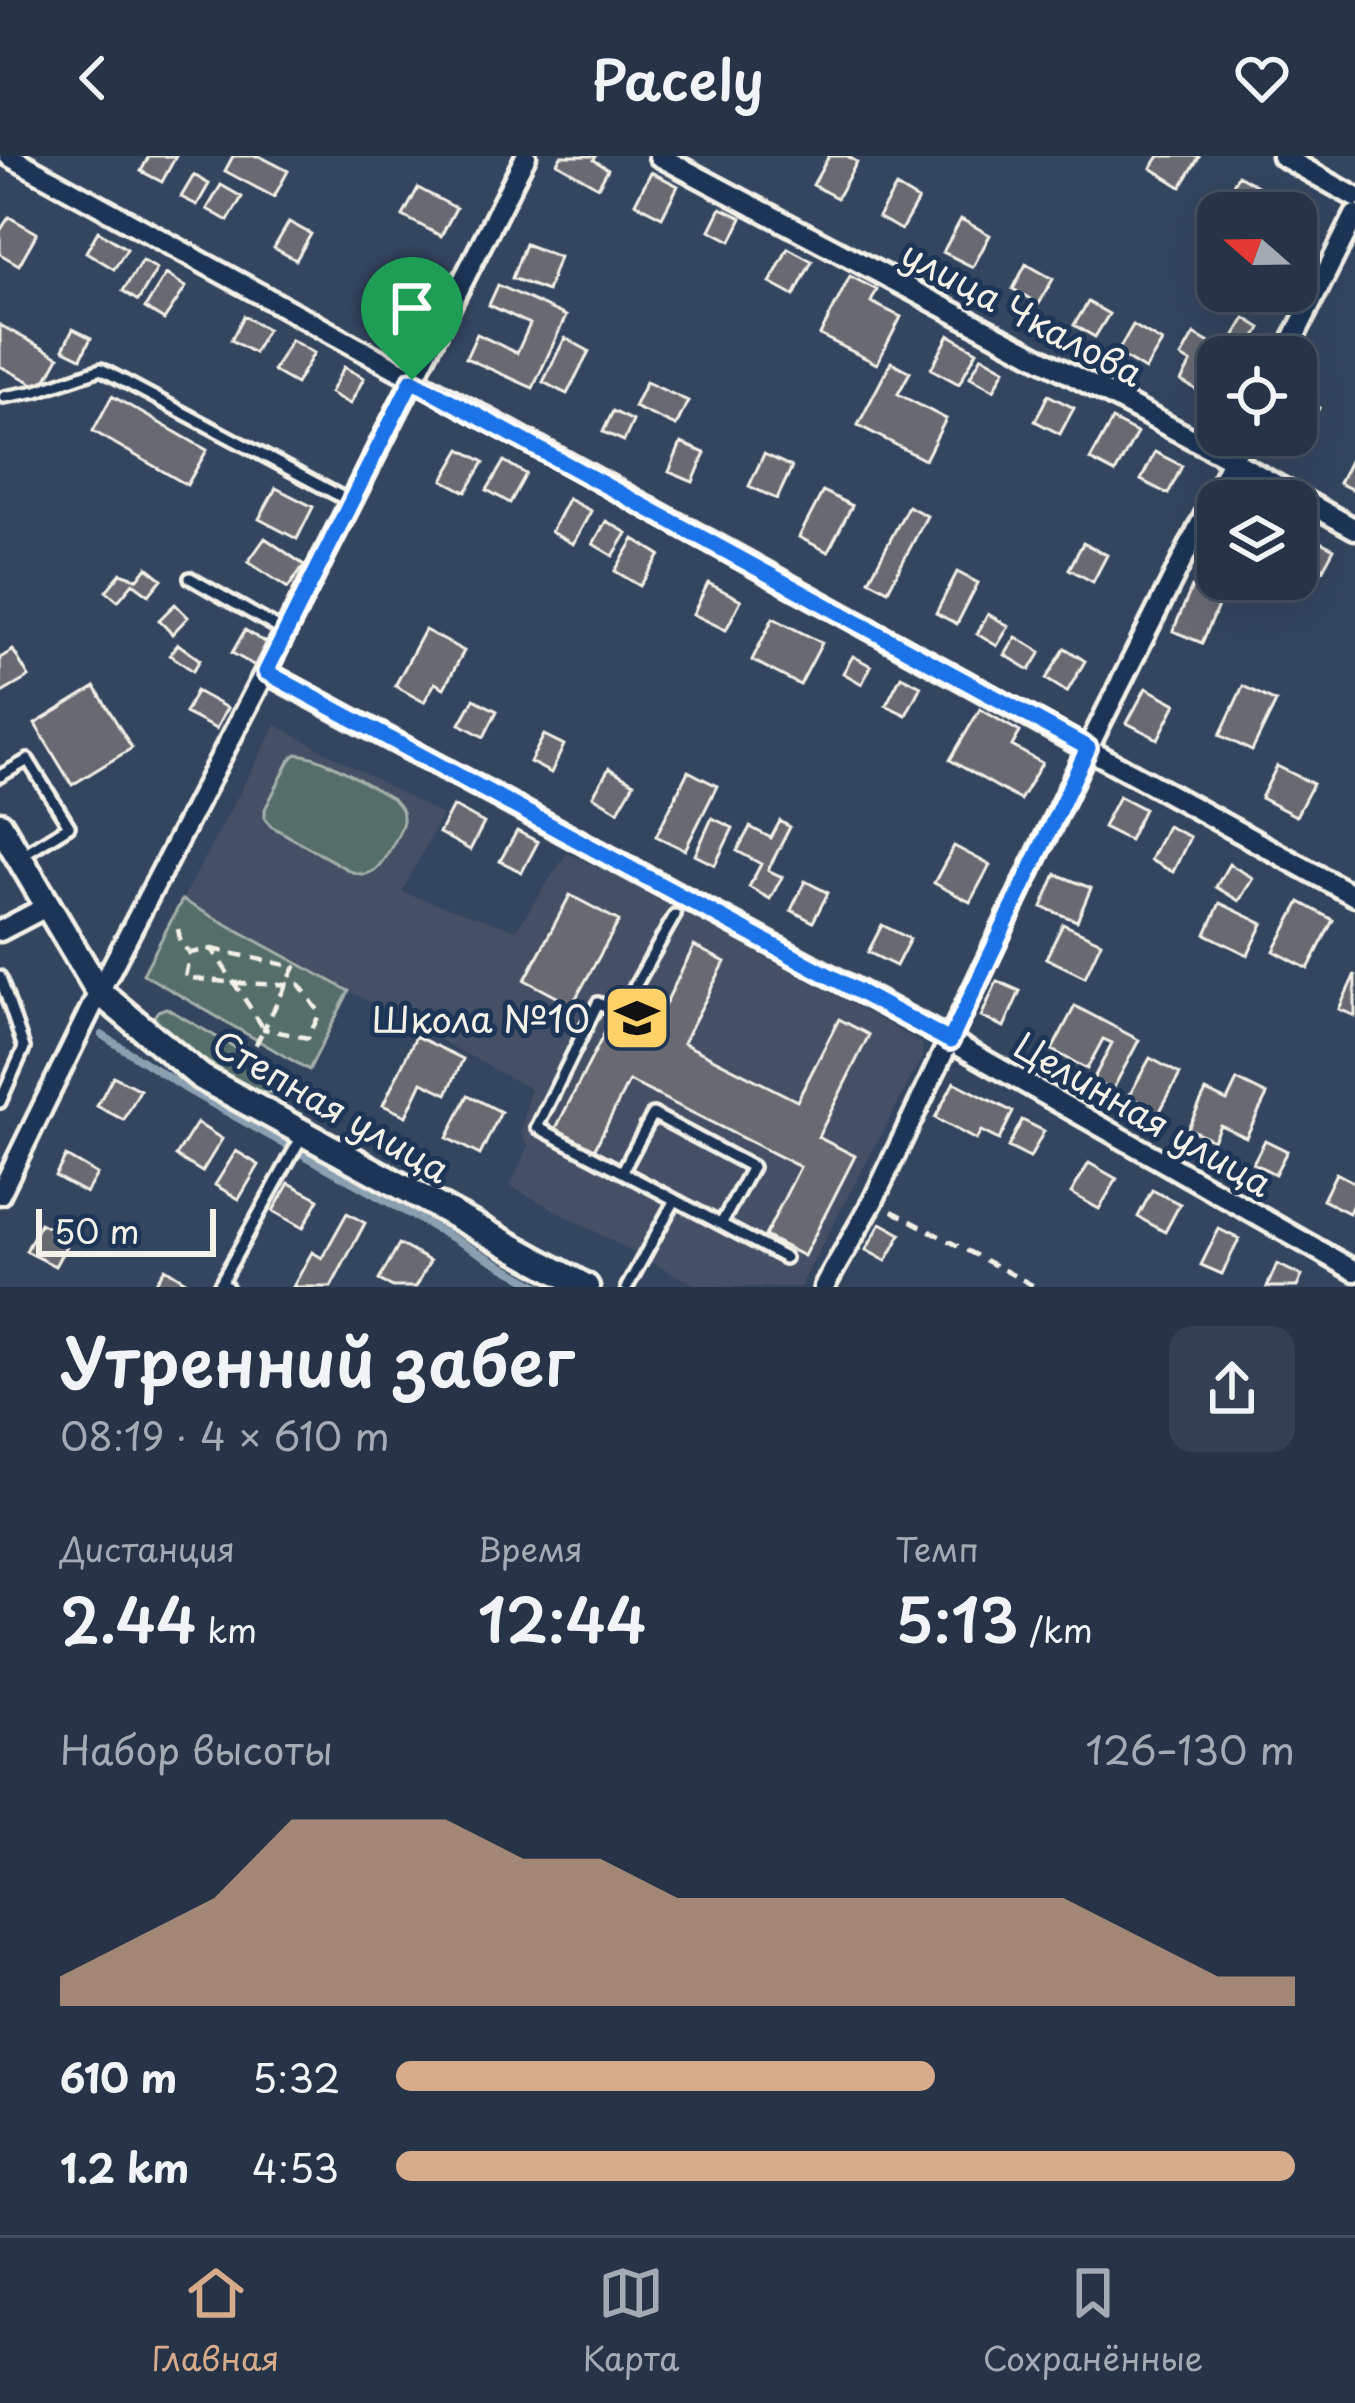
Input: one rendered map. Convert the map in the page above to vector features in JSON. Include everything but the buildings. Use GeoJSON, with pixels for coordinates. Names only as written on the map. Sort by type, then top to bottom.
{"type":"FeatureCollection","features":[{"type":"Feature","properties":{"kind":"street"},"geometry":{"type":"LineString","coordinates":[[9,156],[1355,896]]}},
{"type":"Feature","properties":{"kind":"street"},"geometry":{"type":"LineString","coordinates":[[0,1194],[526,156]]}},
{"type":"Feature","properties":{"kind":"street","name":"улица Чкалова"},"geometry":{"type":"LineString","coordinates":[[659,156],[1355,529]]}},
{"type":"Feature","properties":{"kind":"street"},"geometry":{"type":"LineString","coordinates":[[1282,156],[1355,196]]}},
{"type":"Feature","properties":{"kind":"street"},"geometry":{"type":"LineString","coordinates":[[1294,336],[1355,214]]}},
{"type":"Feature","properties":{"kind":"street"},"geometry":{"type":"LineString","coordinates":[[824,1287],[872,1201],[1088,748],[1234,456]]}},
{"type":"Feature","properties":{"kind":"street","name":"Целинная улица"},"geometry":{"type":"LineString","coordinates":[[266,672],[950,1041],[1355,1271]]}},
{"type":"Feature","properties":{"kind":"street","name":"Степная улица"},"geometry":{"type":"LineString","coordinates":[[0,825],[99,992],[201,1077],[301,1139],[559,1280],[586,1287]]}},
{"type":"Feature","properties":{"kind":"street"},"geometry":{"type":"LineString","coordinates":[[0,931],[48,906]]}},
{"type":"Feature","properties":{"kind":"lane"},"geometry":{"type":"LineString","coordinates":[[4,397],[101,369],[351,502]]}},
{"type":"Feature","properties":{"kind":"lane"},"geometry":{"type":"LineString","coordinates":[[190,578],[286,632]]}},
{"type":"Feature","properties":{"kind":"lane"},"geometry":{"type":"LineString","coordinates":[[0,776],[28,760],[69,826],[19,856]]}},
{"type":"Feature","properties":{"kind":"lane"},"geometry":{"type":"LineString","coordinates":[[675,915],[620,1013],[598,1003],[537,1127],[785,1258]]}},
{"type":"Feature","properties":{"kind":"lane"},"geometry":{"type":"LineString","coordinates":[[0,977],[24,1048],[0,1102]]}},
{"type":"Feature","properties":{"kind":"lane"},"geometry":{"type":"LineString","coordinates":[[622,1172],[653,1114],[752,1167],[721,1224]]}},
{"type":"Feature","properties":{"kind":"lane"},"geometry":{"type":"LineString","coordinates":[[227,1287],[220,1284],[301,1139]]}},
{"type":"Feature","properties":{"kind":"lane"},"geometry":{"type":"LineString","coordinates":[[627,1287],[675,1200]]}},
{"type":"Feature","properties":{"kind":"path"},"geometry":{"type":"LineString","coordinates":[[178,929],[181,944],[190,953]]}},
{"type":"Feature","properties":{"kind":"path"},"geometry":{"type":"LineString","coordinates":[[190,953],[212,949],[295,967],[255,1046]]}},
{"type":"Feature","properties":{"kind":"path"},"geometry":{"type":"LineString","coordinates":[[190,953],[185,977],[235,985],[299,984],[320,1013],[308,1038],[264,1029],[235,985],[212,949]]}},
{"type":"Feature","properties":{"kind":"path"},"geometry":{"type":"LineString","coordinates":[[872,1201],[1036,1287]]}},
{"type":"Feature","properties":{"kind":"shaded area","name":"Школа №10"},"geometry":{"type":"Polygon","coordinates":[[[276,725],[442,815],[402,892],[516,930],[567,853],[644,888],[923,1044],[922,1058],[800,1287],[698,1287],[510,1186],[529,1146],[521,1134],[530,1089],[182,900],[276,725]]]}},
{"type":"Feature","properties":{"kind":"green space"},"geometry":{"type":"Polygon","coordinates":[[[296,754],[345,772],[400,807],[400,829],[373,871],[352,872],[265,819],[265,809],[296,754]]]}},
{"type":"Feature","properties":{"kind":"green space"},"geometry":{"type":"Polygon","coordinates":[[[182,900],[349,991],[309,1070],[143,974],[182,900]]]}},
{"type":"Feature","properties":{"kind":"green space"},"geometry":{"type":"Polygon","coordinates":[[[166,1008],[278,1072],[282,1085],[276,1094],[251,1089],[163,1034],[153,1018],[166,1008]]]}},
{"type":"Feature","properties":{"kind":"waterway"},"geometry":{"type":"LineString","coordinates":[[102,1035],[186,1089],[540,1287]]}},
{"type":"Feature","properties":{"kind":"place","name":"Школа №10"},"geometry":{"type":"Point","coordinates":[637,1018]}},
{"type":"Feature","properties":{"kind":"route"},"geometry":{"type":"LineString","coordinates":[[412,380],[1088,748],[950,1041],[266,672],[412,380]]}}]}
